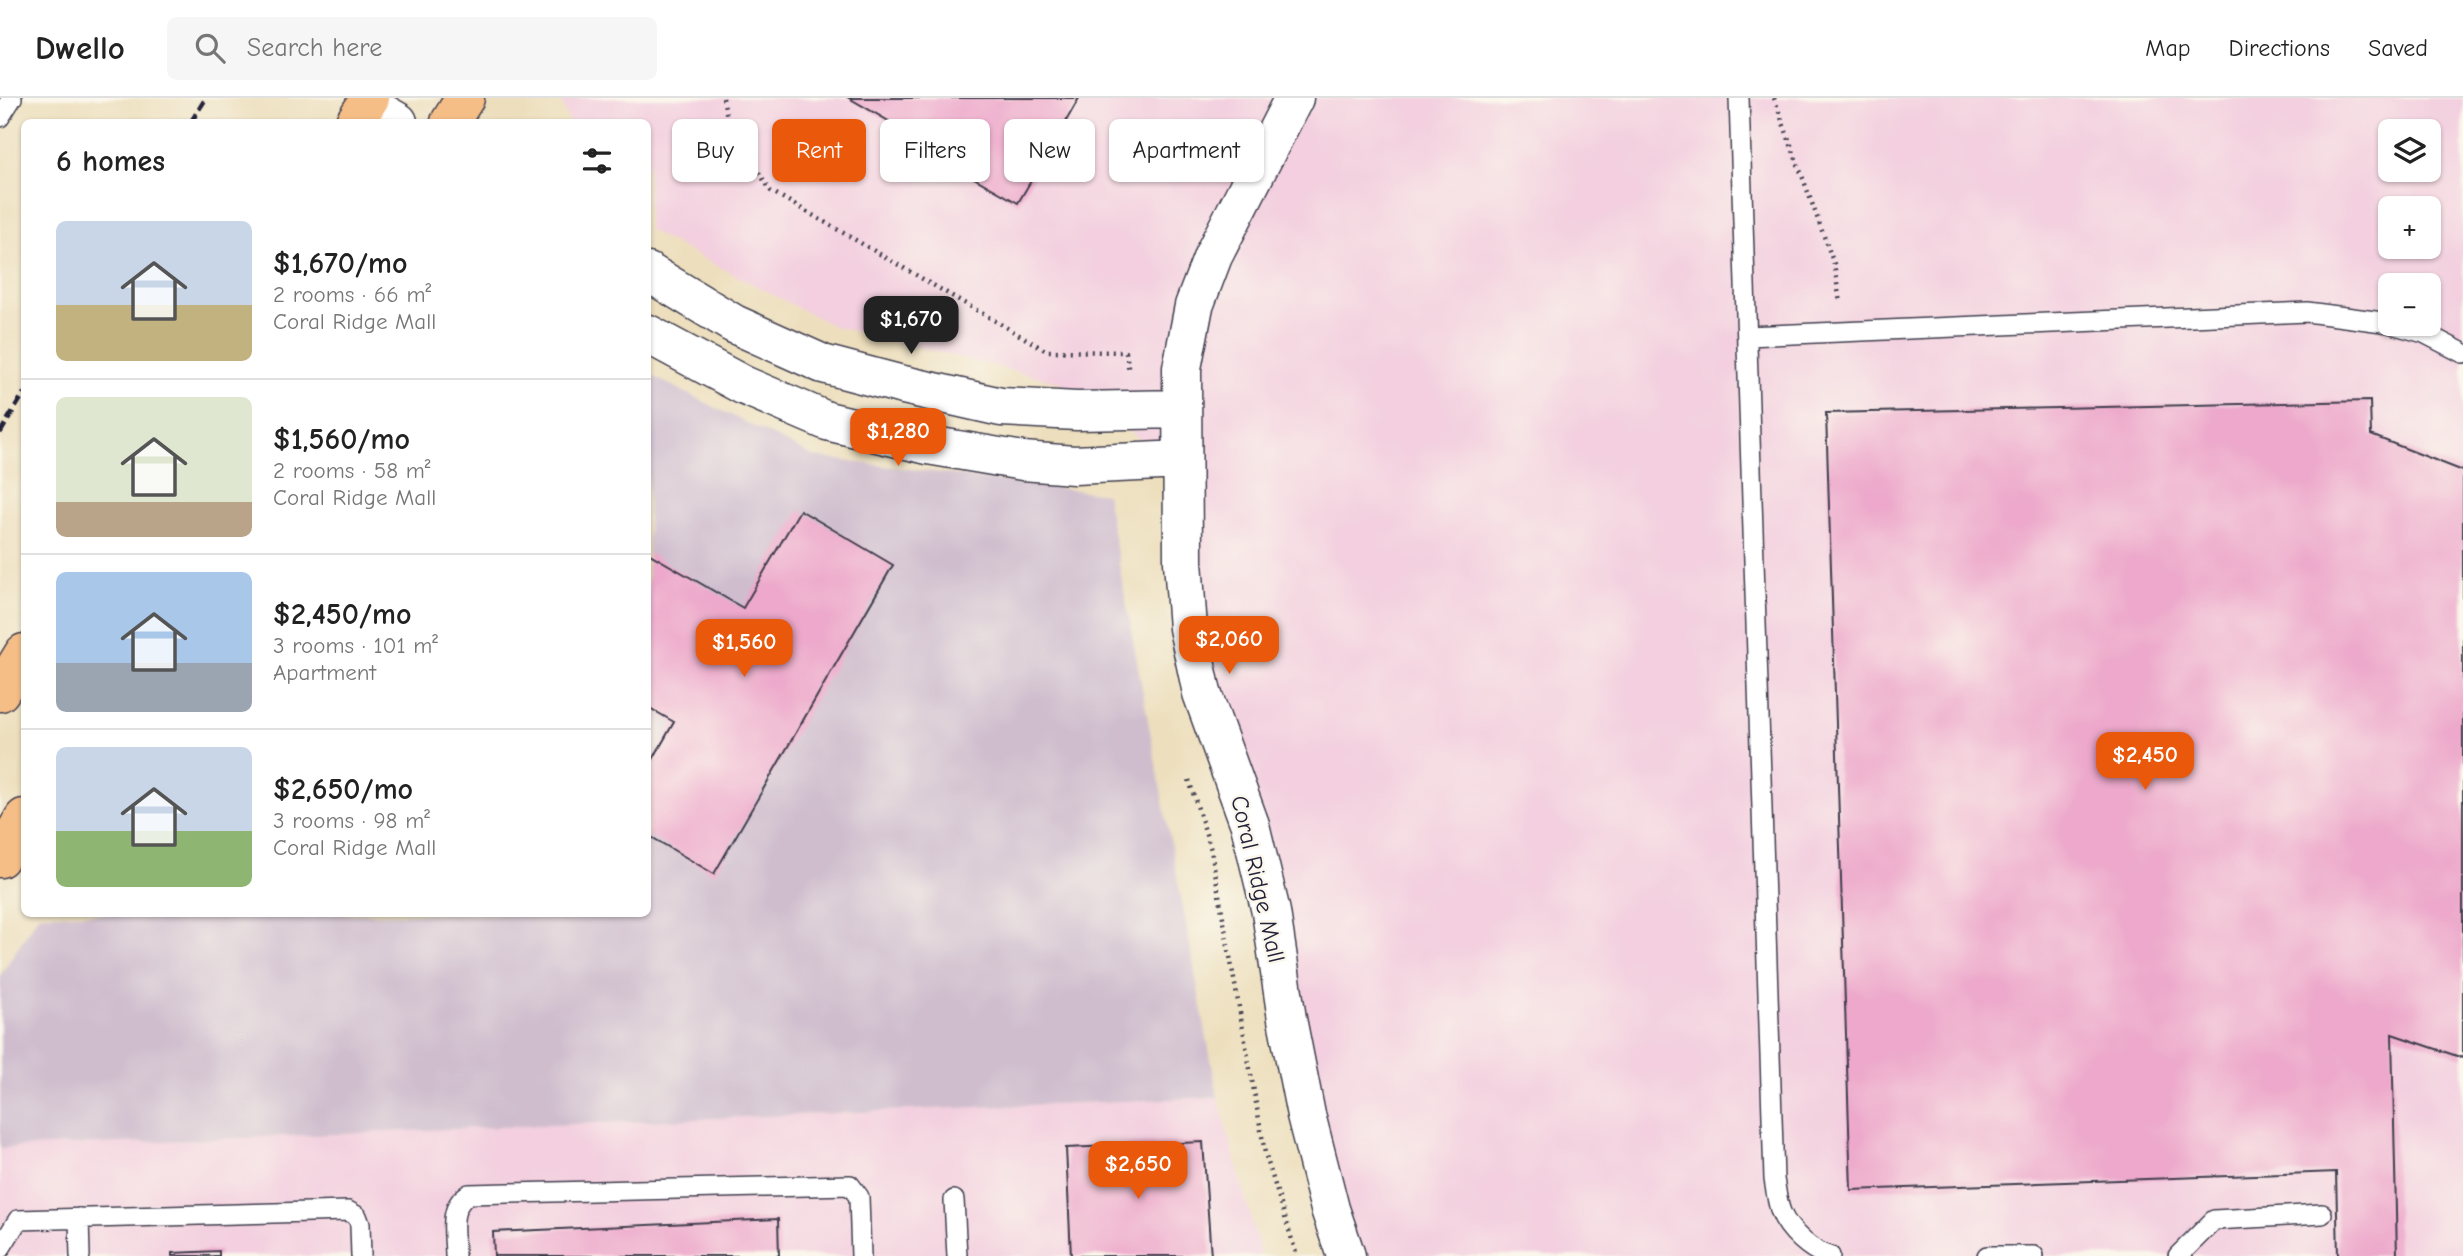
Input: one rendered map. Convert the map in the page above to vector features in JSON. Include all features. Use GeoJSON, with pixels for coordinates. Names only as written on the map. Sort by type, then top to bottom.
{"type":"FeatureCollection","features":[{"type":"Feature","properties":{"kind":"main road"},"geometry":{"type":"LineString","coordinates":[[452,119],[465,98]]}},
{"type":"Feature","properties":{"kind":"main road"},"geometry":{"type":"LineString","coordinates":[[0,692],[21,658]]}},
{"type":"Feature","properties":{"kind":"main road"},"geometry":{"type":"LineString","coordinates":[[0,858],[21,823]]}},
{"type":"Feature","properties":{"kind":"street","name":"Coral Ridge Mall"},"geometry":{"type":"LineString","coordinates":[[1294,98],[1213,256],[1194,306],[1182,368],[1183,562],[1188,628],[1202,693],[1250,825],[1271,912],[1287,1019],[1306,1115],[1330,1209],[1346,1256]]}},
{"type":"Feature","properties":{"kind":"street"},"geometry":{"type":"LineString","coordinates":[[651,274],[734,324],[823,364],[1001,407],[1077,411],[1182,409]]}},
{"type":"Feature","properties":{"kind":"street"},"geometry":{"type":"LineString","coordinates":[[651,340],[743,385],[827,421],[928,445],[1023,461],[1074,465],[1182,460]]}},
{"type":"Feature","properties":{"kind":"lane"},"geometry":{"type":"LineString","coordinates":[[0,117],[12,98]]}},
{"type":"Feature","properties":{"kind":"lane"},"geometry":{"type":"LineString","coordinates":[[1739,98],[1774,1179],[1781,1214],[1800,1239],[1830,1256]]}},
{"type":"Feature","properties":{"kind":"lane"},"geometry":{"type":"LineString","coordinates":[[1747,336],[2307,312],[2378,322]]}},
{"type":"Feature","properties":{"kind":"lane"},"geometry":{"type":"LineString","coordinates":[[2430,336],[2463,353]]}},
{"type":"Feature","properties":{"kind":"lane"},"geometry":{"type":"LineString","coordinates":[[455,1256],[454,1213],[460,1200],[469,1194],[849,1185],[859,1197],[862,1256]]}},
{"type":"Feature","properties":{"kind":"lane"},"geometry":{"type":"LineString","coordinates":[[954,1200],[957,1256]]}},
{"type":"Feature","properties":{"kind":"lane"},"geometry":{"type":"LineString","coordinates":[[0,1249],[18,1220],[348,1211],[357,1216],[360,1224],[361,1256]]}},
{"type":"Feature","properties":{"kind":"lane"},"geometry":{"type":"LineString","coordinates":[[2178,1256],[2214,1220],[2322,1214]]}},
{"type":"Feature","properties":{"kind":"lane"},"geometry":{"type":"LineString","coordinates":[[79,1218],[80,1256]]}},
{"type":"Feature","properties":{"kind":"lane"},"geometry":{"type":"LineString","coordinates":[[1987,1256],[2034,1256]]}},
{"type":"Feature","properties":{"kind":"path"},"geometry":{"type":"LineString","coordinates":[[723,98],[729,127],[771,191],[1048,351],[1126,352],[1134,410]]}},
{"type":"Feature","properties":{"kind":"path"},"geometry":{"type":"LineString","coordinates":[[1774,98],[1834,264],[1844,332]]}},
{"type":"Feature","properties":{"kind":"path"},"geometry":{"type":"LineString","coordinates":[[1186,773],[1211,850],[1265,1153],[1297,1256]]}},
{"type":"Feature","properties":{"kind":"shaded area"},"geometry":{"type":"Polygon","coordinates":[[[560,98],[2463,98],[2463,1256],[1336,1256],[1294,1057],[1203,722],[1180,467],[1058,382],[833,326],[651,232],[651,119],[568,119],[560,98]]]}},
{"type":"Feature","properties":{"kind":"shaded area"},"geometry":{"type":"Polygon","coordinates":[[[651,375],[815,457],[1106,494],[1218,1097],[0,1148],[0,976],[37,917],[651,917],[651,375]]]}},
{"type":"Feature","properties":{"kind":"shaded area"},"geometry":{"type":"Polygon","coordinates":[[[1218,1097],[1261,1256],[0,1256],[0,1148],[1218,1097]]]}},
{"type":"Feature","properties":{"kind":"building"},"geometry":{"type":"Polygon","coordinates":[[[849,98],[1079,98],[1067,119],[1004,119],[1004,182],[1030,182],[1018,203],[981,182],[990,182],[990,119],[885,119],[849,98]]]}},
{"type":"Feature","properties":{"kind":"building"},"geometry":{"type":"Polygon","coordinates":[[[2370,401],[2371,435],[2463,471],[2463,1058],[2392,1034],[2397,1256],[2338,1256],[2336,1172],[1851,1190],[1826,413],[2370,401]]]}},
{"type":"Feature","properties":{"kind":"building"},"geometry":{"type":"Polygon","coordinates":[[[800,510],[893,565],[714,874],[651,837],[651,763],[674,722],[651,709],[651,555],[743,608],[800,510]]]}},
{"type":"Feature","properties":{"kind":"building"},"geometry":{"type":"Polygon","coordinates":[[[1203,1142],[1211,1256],[1071,1256],[1066,1148],[1203,1142]]]}},
{"type":"Feature","properties":{"kind":"building"},"geometry":{"type":"Polygon","coordinates":[[[778,1219],[779,1256],[494,1256],[493,1232],[778,1219]]]}},
{"type":"Feature","properties":{"kind":"building"},"geometry":{"type":"Polygon","coordinates":[[[219,1251],[219,1256],[172,1256],[172,1253],[219,1251]]]}},
{"type":"Feature","properties":{"kind":"railway"},"geometry":{"type":"LineString","coordinates":[[193,119],[206,98]]}},
{"type":"Feature","properties":{"kind":"railway"},"geometry":{"type":"LineString","coordinates":[[0,433],[21,398]]}}]}
